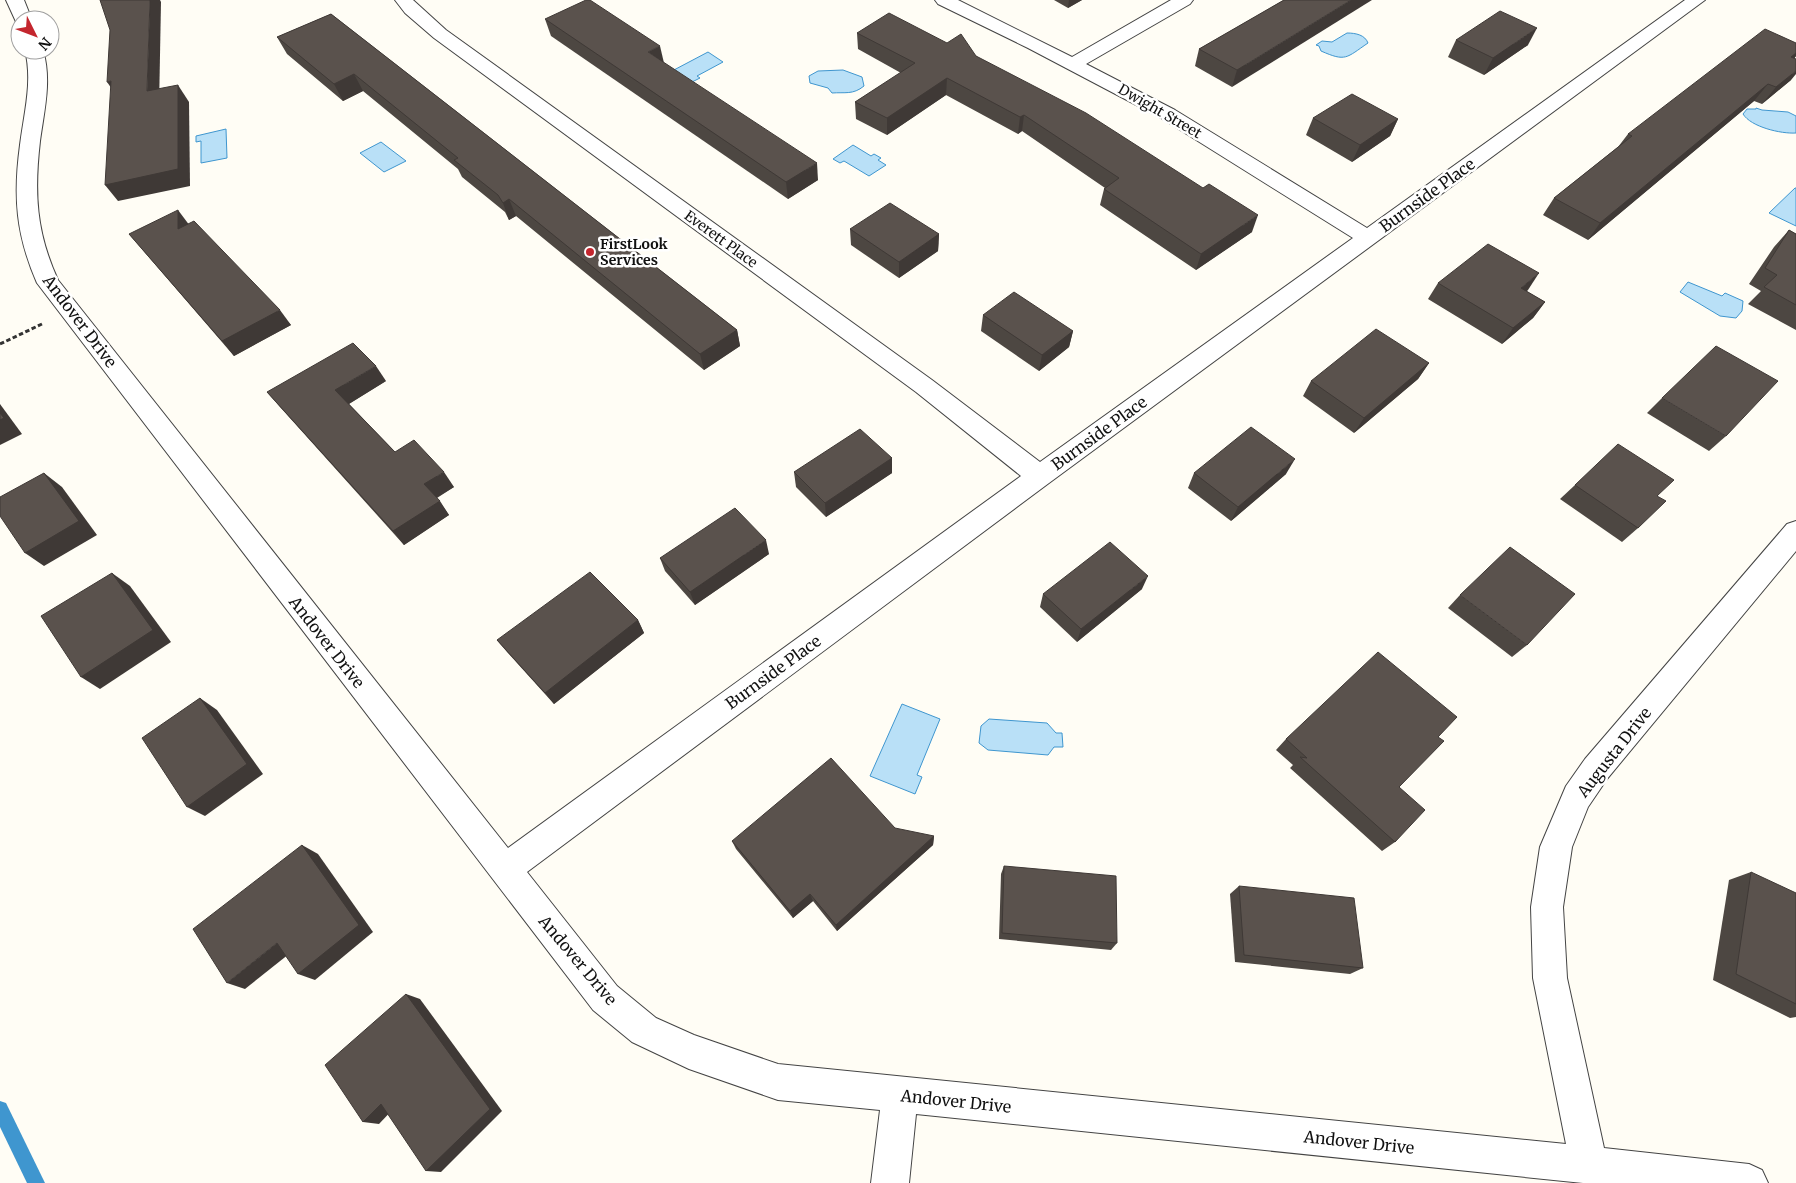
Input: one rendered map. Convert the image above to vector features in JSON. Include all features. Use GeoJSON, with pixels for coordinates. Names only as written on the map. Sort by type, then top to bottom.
{"type":"FeatureCollection","features":[{"type":"Feature","properties":{"kind":"street","name":"Everett Place"},"geometry":{"type":"LineString","coordinates":[[404,0],[411,9],[440,34],[924,386],[1040,476]]}},
{"type":"Feature","properties":{"kind":"street","name":"Dwight Street"},"geometry":{"type":"LineString","coordinates":[[944,0],[1074,64],[1168,114],[1367,237]]}},
{"type":"Feature","properties":{"kind":"street"},"geometry":{"type":"LineString","coordinates":[[1074,64],[1184,0]]}},
{"type":"Feature","properties":{"kind":"street","name":"Burnside Place"},"geometry":{"type":"LineString","coordinates":[[505,869],[1367,237],[1696,0]]}},
{"type":"Feature","properties":{"kind":"street","name":"Andover Drive"},"geometry":{"type":"LineString","coordinates":[[36,60],[39,79],[27,168],[26,213],[36,258],[48,283],[605,998],[644,1030],[689,1051],[778,1082],[1749,1183]]}},
{"type":"Feature","properties":{"kind":"street","name":"Augusta Drive"},"geometry":{"type":"LineString","coordinates":[[1589,1165],[1550,978],[1547,907],[1556,847],[1577,798],[1596,769],[1796,532]]}},
{"type":"Feature","properties":{"kind":"street"},"geometry":{"type":"LineString","coordinates":[[890,1183],[900,1095]]}},
{"type":"Feature","properties":{"kind":"path"},"geometry":{"type":"LineString","coordinates":[[0,344],[44,324]]}},
{"type":"Feature","properties":{"kind":"water"},"geometry":{"type":"Polygon","coordinates":[[[1347,33],[1360,35],[1368,43],[1346,57],[1321,51],[1319,46],[1316,45],[1322,41],[1332,42],[1347,33]]]}},
{"type":"Feature","properties":{"kind":"water"},"geometry":{"type":"Polygon","coordinates":[[[708,52],[723,62],[697,76],[700,78],[690,83],[672,71],[708,52]]]}},
{"type":"Feature","properties":{"kind":"water"},"geometry":{"type":"Polygon","coordinates":[[[843,70],[862,77],[864,86],[852,92],[832,93],[828,88],[810,83],[809,76],[818,71],[843,70]]]}},
{"type":"Feature","properties":{"kind":"water"},"geometry":{"type":"Polygon","coordinates":[[[1756,108],[1788,112],[1796,116],[1796,133],[1767,129],[1753,123],[1743,114],[1747,109],[1756,108]]]}},
{"type":"Feature","properties":{"kind":"water"},"geometry":{"type":"Polygon","coordinates":[[[226,129],[227,158],[201,163],[201,141],[196,142],[196,136],[226,129]]]}},
{"type":"Feature","properties":{"kind":"water"},"geometry":{"type":"Polygon","coordinates":[[[381,142],[406,161],[384,172],[360,153],[381,142]]]}},
{"type":"Feature","properties":{"kind":"water"},"geometry":{"type":"Polygon","coordinates":[[[853,145],[871,156],[874,154],[881,158],[878,160],[886,165],[869,176],[844,161],[840,163],[833,159],[853,145]]]}},
{"type":"Feature","properties":{"kind":"water"},"geometry":{"type":"Polygon","coordinates":[[[1796,188],[1796,226],[1769,213],[1796,188]]]}},
{"type":"Feature","properties":{"kind":"water"},"geometry":{"type":"Polygon","coordinates":[[[1688,282],[1722,296],[1725,293],[1743,301],[1742,311],[1736,318],[1720,316],[1680,292],[1688,282]]]}},
{"type":"Feature","properties":{"kind":"water"},"geometry":{"type":"Polygon","coordinates":[[[902,704],[940,719],[917,775],[922,777],[915,794],[870,776],[902,704]]]}},
{"type":"Feature","properties":{"kind":"water"},"geometry":{"type":"Polygon","coordinates":[[[989,719],[1047,723],[1056,733],[1062,733],[1063,747],[1054,747],[1048,755],[988,750],[979,743],[981,726],[989,719]]]}},
{"type":"Feature","properties":{"kind":"building"},"geometry":{"type":"Polygon","coordinates":[[[100,0],[150,0],[147,91],[178,85],[178,169],[105,185],[111,81],[107,82],[110,30],[100,0]]]}},
{"type":"Feature","properties":{"kind":"building"},"geometry":{"type":"Polygon","coordinates":[[[586,0],[590,0],[660,46],[648,52],[817,163],[786,182],[545,19],[586,0]]]}},
{"type":"Feature","properties":{"kind":"building"},"geometry":{"type":"Polygon","coordinates":[[[1284,0],[1351,0],[1237,70],[1199,49],[1284,0]]]}},
{"type":"Feature","properties":{"kind":"building"},"geometry":{"type":"Polygon","coordinates":[[[1500,11],[1537,28],[1493,58],[1456,40],[1500,11]]]}},
{"type":"Feature","properties":{"kind":"building"},"geometry":{"type":"Polygon","coordinates":[[[889,13],[947,43],[961,34],[976,56],[1086,113],[1203,188],[1209,184],[1258,215],[1201,254],[1104,189],[1119,178],[1024,115],[1020,117],[947,78],[887,118],[855,102],[915,63],[857,33],[889,13]]]}},
{"type":"Feature","properties":{"kind":"building"},"geometry":{"type":"Polygon","coordinates":[[[331,14],[737,330],[700,354],[509,199],[503,203],[498,195],[454,160],[458,158],[354,74],[334,84],[277,37],[331,14]]]}},
{"type":"Feature","properties":{"kind":"building"},"geometry":{"type":"Polygon","coordinates":[[[1765,29],[1796,43],[1796,53],[1791,57],[1796,59],[1796,71],[1776,87],[1768,84],[1600,223],[1554,198],[1632,136],[1628,134],[1765,29]]]}},
{"type":"Feature","properties":{"kind":"building"},"geometry":{"type":"Polygon","coordinates":[[[1352,94],[1398,119],[1360,145],[1313,118],[1352,94]]]}},
{"type":"Feature","properties":{"kind":"building"},"geometry":{"type":"Polygon","coordinates":[[[890,203],[939,234],[899,262],[850,229],[890,203]]]}},
{"type":"Feature","properties":{"kind":"building"},"geometry":{"type":"Polygon","coordinates":[[[178,210],[178,229],[194,221],[280,310],[222,341],[129,234],[178,210]]]}},
{"type":"Feature","properties":{"kind":"building"},"geometry":{"type":"Polygon","coordinates":[[[1789,230],[1796,234],[1796,305],[1764,287],[1777,275],[1765,268],[1789,230]]]}},
{"type":"Feature","properties":{"kind":"building"},"geometry":{"type":"Polygon","coordinates":[[[1488,244],[1539,273],[1521,288],[1545,302],[1513,328],[1438,283],[1488,244]]]}},
{"type":"Feature","properties":{"kind":"building"},"geometry":{"type":"Polygon","coordinates":[[[1014,292],[1073,331],[1042,355],[983,315],[1014,292]]]}},
{"type":"Feature","properties":{"kind":"building"},"geometry":{"type":"Polygon","coordinates":[[[1376,329],[1429,363],[1364,418],[1311,381],[1376,329]]]}},
{"type":"Feature","properties":{"kind":"building"},"geometry":{"type":"Polygon","coordinates":[[[353,343],[376,366],[335,390],[395,452],[414,440],[444,472],[424,484],[440,501],[393,531],[267,392],[353,343]]]}},
{"type":"Feature","properties":{"kind":"building"},"geometry":{"type":"Polygon","coordinates":[[[1716,346],[1778,381],[1726,436],[1662,398],[1716,346]]]}},
{"type":"Feature","properties":{"kind":"building"},"geometry":{"type":"Polygon","coordinates":[[[1251,427],[1295,459],[1238,507],[1194,473],[1251,427]]]}},
{"type":"Feature","properties":{"kind":"building"},"geometry":{"type":"Polygon","coordinates":[[[860,429],[892,458],[825,503],[794,472],[860,429]]]}},
{"type":"Feature","properties":{"kind":"building"},"geometry":{"type":"Polygon","coordinates":[[[1618,444],[1674,480],[1657,496],[1666,501],[1638,528],[1575,485],[1618,444]]]}},
{"type":"Feature","properties":{"kind":"building"},"geometry":{"type":"Polygon","coordinates":[[[44,473],[79,521],[25,553],[0,516],[0,497],[44,473]]]}},
{"type":"Feature","properties":{"kind":"building"},"geometry":{"type":"Polygon","coordinates":[[[735,508],[766,540],[690,592],[660,558],[735,508]]]}},
{"type":"Feature","properties":{"kind":"building"},"geometry":{"type":"Polygon","coordinates":[[[1110,542],[1148,576],[1081,629],[1043,594],[1110,542]]]}},
{"type":"Feature","properties":{"kind":"building"},"geometry":{"type":"Polygon","coordinates":[[[1510,547],[1575,594],[1527,645],[1460,595],[1510,547]]]}},
{"type":"Feature","properties":{"kind":"building"},"geometry":{"type":"Polygon","coordinates":[[[590,572],[638,620],[545,693],[497,640],[590,572]]]}},
{"type":"Feature","properties":{"kind":"building"},"geometry":{"type":"Polygon","coordinates":[[[112,573],[153,630],[81,677],[41,616],[112,573]]]}},
{"type":"Feature","properties":{"kind":"building"},"geometry":{"type":"Polygon","coordinates":[[[1378,652],[1457,717],[1438,737],[1444,741],[1399,787],[1425,810],[1395,842],[1300,757],[1307,758],[1286,739],[1378,652]]]}},
{"type":"Feature","properties":{"kind":"building"},"geometry":{"type":"Polygon","coordinates":[[[200,698],[247,764],[187,807],[142,738],[200,698]]]}},
{"type":"Feature","properties":{"kind":"building"},"geometry":{"type":"Polygon","coordinates":[[[831,758],[895,828],[934,836],[836,925],[810,894],[790,911],[732,841],[831,758]]]}},
{"type":"Feature","properties":{"kind":"building"},"geometry":{"type":"Polygon","coordinates":[[[302,845],[359,925],[298,974],[277,943],[227,983],[193,929],[302,845]]]}},
{"type":"Feature","properties":{"kind":"building"},"geometry":{"type":"Polygon","coordinates":[[[1004,866],[1116,876],[1117,943],[1002,933],[1004,866]]]}},
{"type":"Feature","properties":{"kind":"building"},"geometry":{"type":"Polygon","coordinates":[[[1751,872],[1796,893],[1796,1004],[1736,974],[1751,872]]]}},
{"type":"Feature","properties":{"kind":"building"},"geometry":{"type":"Polygon","coordinates":[[[1239,886],[1354,898],[1363,968],[1244,955],[1239,886]]]}},
{"type":"Feature","properties":{"kind":"building"},"geometry":{"type":"Polygon","coordinates":[[[406,994],[490,1109],[426,1171],[381,1104],[363,1122],[325,1065],[406,994]]]}},
{"type":"Feature","properties":{"kind":"waterway"},"geometry":{"type":"LineString","coordinates":[[0,1109],[36,1183]]}},
{"type":"Feature","properties":{"kind":"place","name":"FirstLook Services"},"geometry":{"type":"Point","coordinates":[590,252]}}]}
